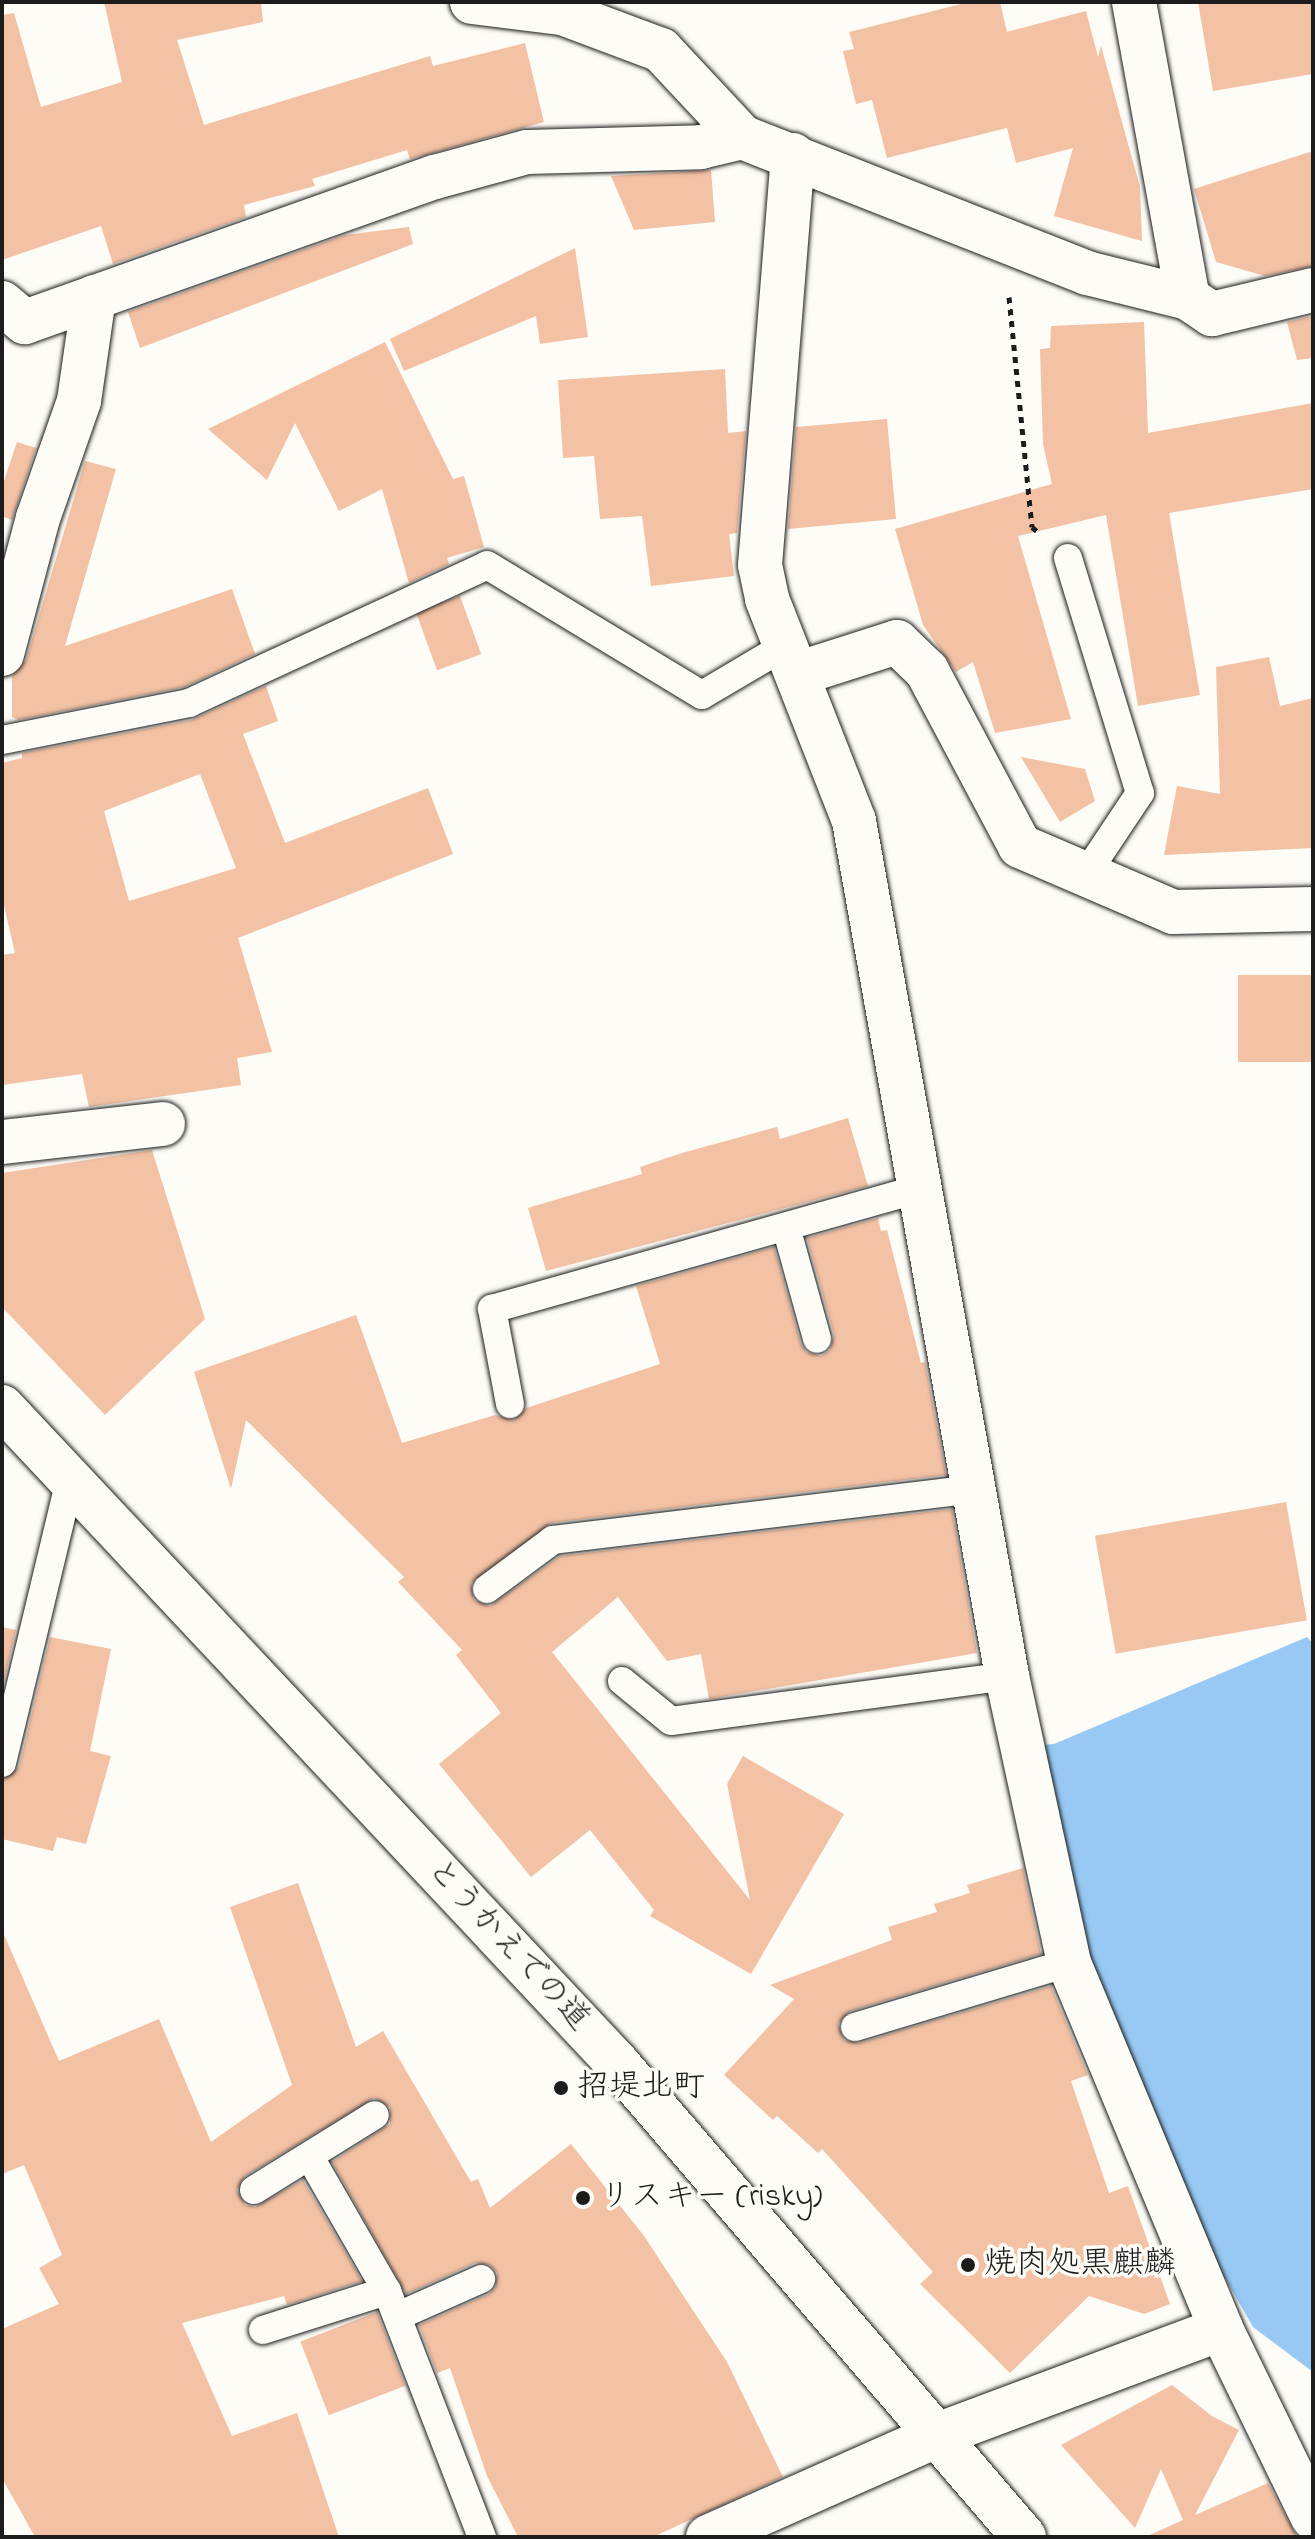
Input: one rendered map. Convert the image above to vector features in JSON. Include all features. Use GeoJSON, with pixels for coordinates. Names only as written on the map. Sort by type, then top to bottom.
{"type":"FeatureCollection","features":[{"type":"Feature","properties":{"kind":"street"},"geometry":{"type":"LineString","coordinates":[[472,2],[562,13],[661,50],[742,137],[1087,273],[1188,298],[1212,314],[1313,290]]}},
{"type":"Feature","properties":{"kind":"street"},"geometry":{"type":"LineString","coordinates":[[1134,2],[1188,298]]}},
{"type":"Feature","properties":{"kind":"street"},"geometry":{"type":"LineString","coordinates":[[2,303],[25,322],[435,177],[527,152],[701,147],[742,137]]}},
{"type":"Feature","properties":{"kind":"street"},"geometry":{"type":"LineString","coordinates":[[793,155],[760,565],[791,660],[854,821],[1007,1676],[1069,1963],[1221,2329],[1313,2518]]}},
{"type":"Feature","properties":{"kind":"street"},"geometry":{"type":"LineString","coordinates":[[2,654],[38,518],[79,401],[94,297]]}},
{"type":"Feature","properties":{"kind":"street"},"geometry":{"type":"LineString","coordinates":[[791,660],[897,642],[927,671],[1020,846],[1173,912],[1313,909]]}},
{"type":"Feature","properties":{"kind":"street"},"geometry":{"type":"LineString","coordinates":[[2,1142],[163,1124]]}},
{"type":"Feature","properties":{"kind":"street","name":"とうかえでの道"},"geometry":{"type":"LineString","coordinates":[[2,1407],[617,2063],[840,2327],[940,2434],[1024,2537]]}},
{"type":"Feature","properties":{"kind":"street"},"geometry":{"type":"LineString","coordinates":[[708,2537],[940,2434],[1221,2329]]}},
{"type":"Feature","properties":{"kind":"lane"},"geometry":{"type":"LineString","coordinates":[[1068,558],[1140,793],[1086,874]]}},
{"type":"Feature","properties":{"kind":"lane"},"geometry":{"type":"LineString","coordinates":[[2,740],[189,703],[487,565],[702,695],[791,660]]}},
{"type":"Feature","properties":{"kind":"lane"},"geometry":{"type":"LineString","coordinates":[[510,1404],[492,1309],[919,1189]]}},
{"type":"Feature","properties":{"kind":"lane"},"geometry":{"type":"LineString","coordinates":[[786,1227],[817,1339]]}},
{"type":"Feature","properties":{"kind":"lane"},"geometry":{"type":"LineString","coordinates":[[2,1763],[70,1480]]}},
{"type":"Feature","properties":{"kind":"lane"},"geometry":{"type":"LineString","coordinates":[[487,1589],[553,1540],[973,1489]]}},
{"type":"Feature","properties":{"kind":"lane"},"geometry":{"type":"LineString","coordinates":[[622,1681],[671,1721],[1007,1676]]}},
{"type":"Feature","properties":{"kind":"lane"},"geometry":{"type":"LineString","coordinates":[[855,2027],[1069,1963]]}},
{"type":"Feature","properties":{"kind":"lane"},"geometry":{"type":"LineString","coordinates":[[254,2190],[311,2159],[375,2115]]}},
{"type":"Feature","properties":{"kind":"lane"},"geometry":{"type":"LineString","coordinates":[[311,2159],[393,2304],[482,2537]]}},
{"type":"Feature","properties":{"kind":"lane"},"geometry":{"type":"LineString","coordinates":[[263,2330],[393,2304],[481,2279]]}},
{"type":"Feature","properties":{"kind":"path"},"geometry":{"type":"LineString","coordinates":[[1003,239],[1032,527],[1068,558]]}},
{"type":"Feature","properties":{"kind":"water"},"geometry":{"type":"Polygon","coordinates":[[[1307,1637],[1313,1644],[1313,2372],[1253,2327],[1170,2182],[1055,1880],[1017,1747],[1054,1744],[1307,1637]]]}},
{"type":"Feature","properties":{"kind":"building"},"geometry":{"type":"Polygon","coordinates":[[[104,2],[261,2],[263,22],[177,40],[204,125],[430,56],[433,66],[525,43],[544,122],[410,159],[407,150],[312,179],[315,186],[244,205],[246,217],[113,264],[101,226],[2,260],[2,15],[14,13],[41,107],[122,82],[104,2]]]}},
{"type":"Feature","properties":{"kind":"building"},"geometry":{"type":"Polygon","coordinates":[[[969,2],[1000,2],[1007,32],[1086,11],[1098,57],[1101,46],[1140,187],[1142,241],[1054,216],[1073,148],[1016,163],[1007,128],[887,158],[872,100],[856,104],[843,51],[854,49],[849,32],[969,2]]]}},
{"type":"Feature","properties":{"kind":"building"},"geometry":{"type":"Polygon","coordinates":[[[1198,2],[1313,2],[1313,74],[1213,91],[1198,2]]]}},
{"type":"Feature","properties":{"kind":"building"},"geometry":{"type":"Polygon","coordinates":[[[1313,151],[1313,266],[1265,276],[1216,262],[1194,189],[1313,151]]]}},
{"type":"Feature","properties":{"kind":"building"},"geometry":{"type":"Polygon","coordinates":[[[711,170],[715,222],[634,230],[611,176],[711,170]]]}},
{"type":"Feature","properties":{"kind":"building"},"geometry":{"type":"Polygon","coordinates":[[[409,227],[413,244],[140,348],[128,312],[345,235],[409,227]]]}},
{"type":"Feature","properties":{"kind":"building"},"geometry":{"type":"Polygon","coordinates":[[[575,248],[588,337],[540,344],[536,316],[404,371],[390,339],[575,248]]]}},
{"type":"Feature","properties":{"kind":"building"},"geometry":{"type":"Polygon","coordinates":[[[1313,316],[1313,358],[1297,360],[1287,322],[1313,316]]]}},
{"type":"Feature","properties":{"kind":"building"},"geometry":{"type":"Polygon","coordinates":[[[1144,322],[1148,433],[1313,403],[1313,489],[1169,513],[1200,695],[1138,706],[1106,515],[1018,536],[1071,719],[995,733],[973,662],[956,672],[923,625],[895,529],[1052,484],[1043,444],[1040,349],[1050,348],[1051,326],[1144,322]]]}},
{"type":"Feature","properties":{"kind":"building"},"geometry":{"type":"Polygon","coordinates":[[[385,342],[453,479],[464,476],[484,547],[447,558],[449,564],[409,583],[382,489],[339,511],[295,423],[267,480],[208,429],[385,342]]]}},
{"type":"Feature","properties":{"kind":"building"},"geometry":{"type":"Polygon","coordinates":[[[725,369],[728,433],[746,431],[737,533],[729,534],[734,576],[651,586],[642,516],[600,519],[594,456],[563,458],[558,380],[725,369]]]}},
{"type":"Feature","properties":{"kind":"building"},"geometry":{"type":"Polygon","coordinates":[[[887,419],[896,519],[788,529],[796,427],[887,419]]]}},
{"type":"Feature","properties":{"kind":"building"},"geometry":{"type":"Polygon","coordinates":[[[17,442],[36,448],[12,520],[2,516],[2,487],[17,442]]]}},
{"type":"Feature","properties":{"kind":"building"},"geometry":{"type":"Polygon","coordinates":[[[85,461],[116,469],[65,646],[232,589],[255,654],[184,687],[18,720],[12,717],[12,676],[26,660],[85,461]]]}},
{"type":"Feature","properties":{"kind":"building"},"geometry":{"type":"Polygon","coordinates":[[[460,596],[481,654],[437,670],[416,612],[460,596]]]}},
{"type":"Feature","properties":{"kind":"building"},"geometry":{"type":"Polygon","coordinates":[[[1269,657],[1280,706],[1313,698],[1313,848],[1164,855],[1177,786],[1220,794],[1216,667],[1269,657]]]}},
{"type":"Feature","properties":{"kind":"building"},"geometry":{"type":"Polygon","coordinates":[[[266,686],[278,721],[243,734],[285,843],[428,788],[453,854],[238,938],[272,1052],[237,1058],[241,1085],[89,1107],[82,1074],[2,1085],[2,955],[15,953],[2,897],[2,763],[22,758],[22,753],[192,720],[266,686]],[[200,774],[104,811],[129,901],[236,868],[200,774]]]}},
{"type":"Feature","properties":{"kind":"building"},"geometry":{"type":"Polygon","coordinates":[[[1021,757],[1085,769],[1095,801],[1060,822],[1021,757]]]}},
{"type":"Feature","properties":{"kind":"building"},"geometry":{"type":"Polygon","coordinates":[[[1238,975],[1313,975],[1313,1062],[1238,1062],[1238,975]]]}},
{"type":"Feature","properties":{"kind":"building"},"geometry":{"type":"Polygon","coordinates":[[[848,1118],[868,1186],[546,1271],[528,1208],[642,1174],[640,1167],[682,1153],[777,1127],[780,1139],[848,1118]]]}},
{"type":"Feature","properties":{"kind":"building"},"geometry":{"type":"Polygon","coordinates":[[[152,1150],[205,1319],[105,1415],[2,1307],[2,1173],[152,1150]]]}},
{"type":"Feature","properties":{"kind":"building"},"geometry":{"type":"Polygon","coordinates":[[[878,1218],[881,1231],[887,1230],[921,1363],[925,1362],[946,1475],[551,1523],[471,1583],[474,1600],[490,1606],[560,1556],[952,1509],[977,1653],[709,1699],[701,1654],[667,1661],[618,1597],[552,1652],[750,1900],[727,1784],[743,1756],[844,1814],[751,1974],[650,1916],[654,1910],[590,1830],[531,1877],[439,1764],[501,1713],[456,1655],[462,1650],[398,1582],[404,1577],[246,1420],[231,1489],[194,1372],[356,1315],[402,1443],[495,1415],[514,1420],[526,1408],[660,1364],[636,1286],[774,1247],[801,1344],[806,1352],[821,1356],[830,1350],[834,1335],[807,1238],[878,1218]]]}},
{"type":"Feature","properties":{"kind":"building"},"geometry":{"type":"Polygon","coordinates":[[[1286,1502],[1307,1620],[1116,1654],[1095,1536],[1286,1502]]]}},
{"type":"Feature","properties":{"kind":"building"},"geometry":{"type":"Polygon","coordinates":[[[2,1627],[16,1630],[2,1690],[2,1627]]]}},
{"type":"Feature","properties":{"kind":"building"},"geometry":{"type":"Polygon","coordinates":[[[50,1637],[111,1649],[90,1751],[111,1756],[86,1844],[57,1837],[53,1851],[2,1839],[2,1780],[19,1767],[50,1637]]]}},
{"type":"Feature","properties":{"kind":"building"},"geometry":{"type":"Polygon","coordinates":[[[1023,1868],[1041,1954],[850,2011],[838,2024],[844,2040],[859,2043],[1051,1986],[1088,2075],[1071,2081],[1109,2193],[1128,2186],[1170,2304],[1144,2314],[1089,2296],[1010,2373],[920,2284],[933,2272],[822,2149],[818,2153],[777,2116],[773,2120],[724,2075],[794,1999],[770,1985],[892,1940],[888,1927],[937,1912],[934,1904],[970,1893],[967,1885],[1023,1868]]]}},
{"type":"Feature","properties":{"kind":"building"},"geometry":{"type":"Polygon","coordinates":[[[298,1883],[356,2047],[383,2031],[471,2182],[478,2179],[490,2208],[571,2144],[644,2236],[727,2362],[783,2477],[653,2537],[518,2537],[487,2476],[450,2368],[437,2373],[419,2325],[489,2294],[495,2288],[497,2273],[490,2265],[475,2263],[406,2294],[332,2162],[390,2124],[390,2107],[374,2098],[245,2176],[237,2190],[245,2205],[255,2207],[303,2180],[362,2281],[287,2305],[284,2296],[182,2323],[232,2436],[297,2413],[339,2537],[35,2537],[2,2478],[2,2329],[59,2304],[39,2268],[62,2255],[24,2165],[2,2174],[2,1930],[59,2061],[159,2019],[211,2142],[292,2085],[230,1907],[298,1883]]]}},
{"type":"Feature","properties":{"kind":"building"},"geometry":{"type":"Polygon","coordinates":[[[377,2312],[405,2386],[329,2415],[300,2341],[377,2312]]]}},
{"type":"Feature","properties":{"kind":"building"},"geometry":{"type":"Polygon","coordinates":[[[1172,2385],[1212,2416],[1239,2430],[1195,2515],[1268,2483],[1297,2537],[1145,2537],[1183,2520],[1161,2469],[1135,2528],[1061,2445],[1172,2385]]]}},
{"type":"Feature","properties":{"kind":"place","name":"招堤北町"},"geometry":{"type":"Point","coordinates":[561,2088]}},
{"type":"Feature","properties":{"kind":"place","name":"リスキー (risky)"},"geometry":{"type":"Point","coordinates":[583,2198]}},
{"type":"Feature","properties":{"kind":"place","name":"焼肉処黒麒麟"},"geometry":{"type":"Point","coordinates":[968,2265]}}]}
